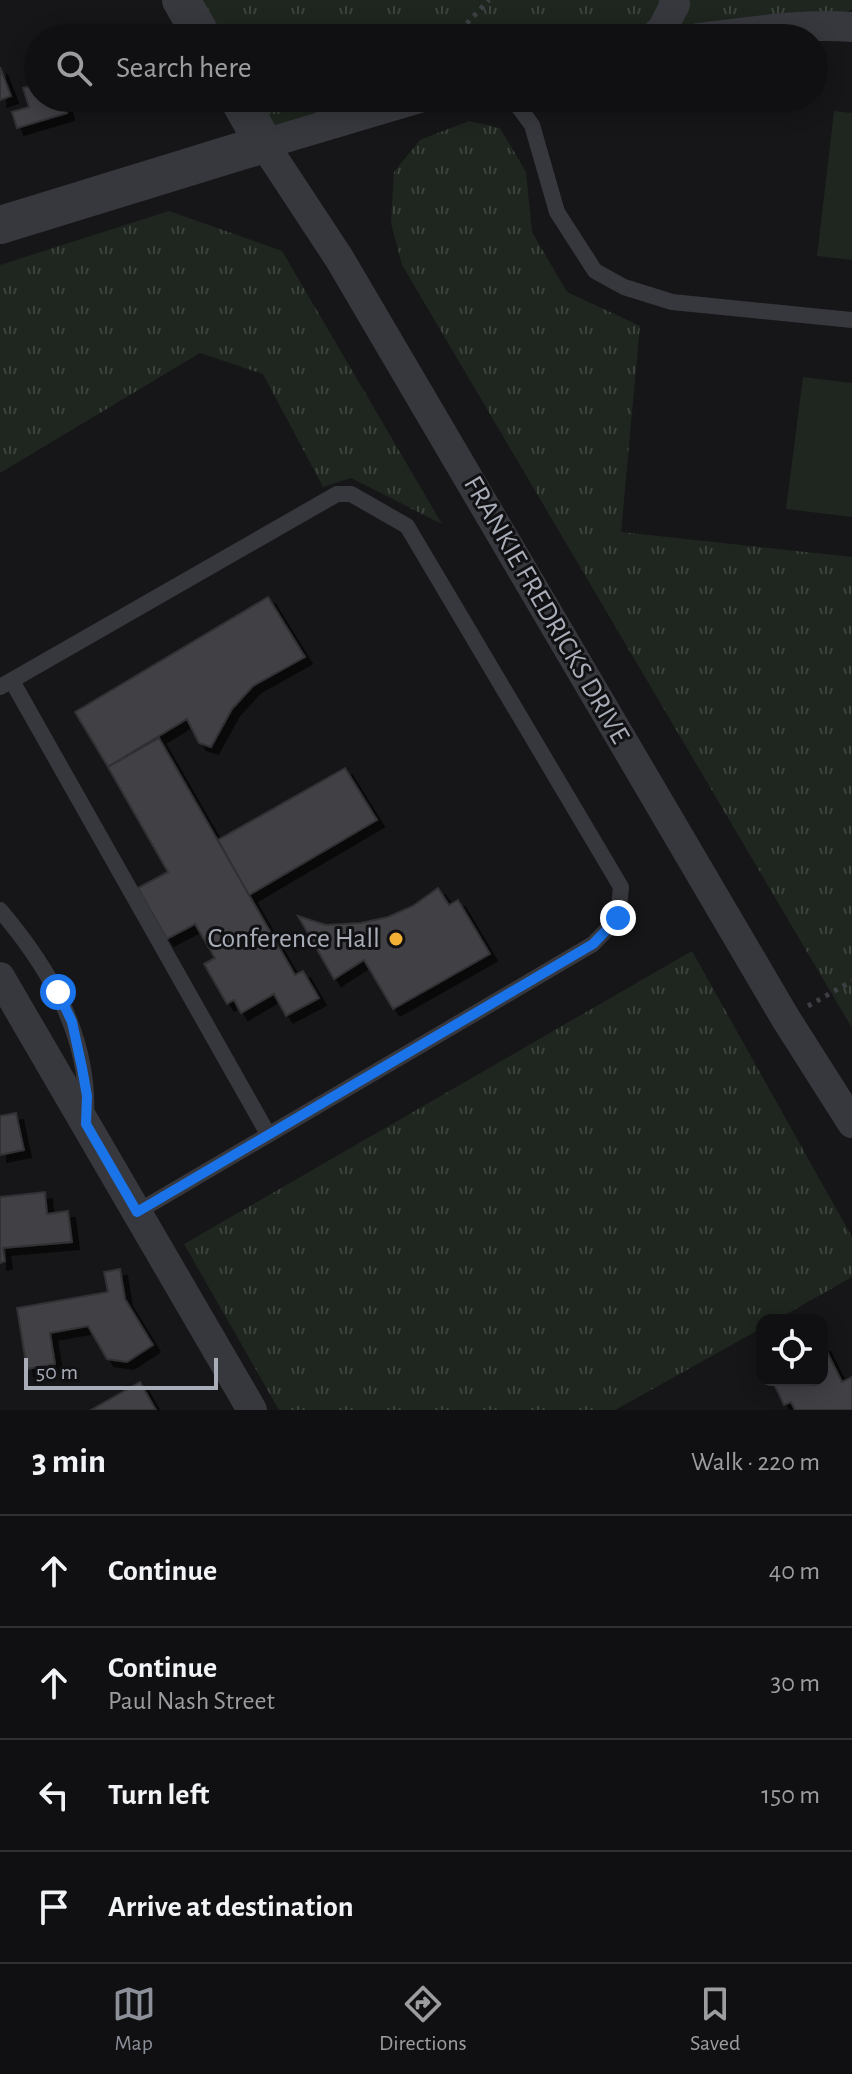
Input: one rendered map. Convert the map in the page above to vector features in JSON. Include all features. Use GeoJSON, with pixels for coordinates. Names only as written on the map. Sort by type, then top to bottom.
{"type":"FeatureCollection","features":[{"type":"Feature","properties":{"kind":"street"},"geometry":{"type":"LineString","coordinates":[[181,0],[195,24]]}},
{"type":"Feature","properties":{"kind":"street"},"geometry":{"type":"LineString","coordinates":[[665,24],[674,0]]}},
{"type":"Feature","properties":{"kind":"street"},"geometry":{"type":"LineString","coordinates":[[828,27],[852,27]]}},
{"type":"Feature","properties":{"kind":"street","name":"FRANKIE FREDRICKS DRIVE"},"geometry":{"type":"LineString","coordinates":[[246,112],[339,258],[786,1019],[852,1123]]}},
{"type":"Feature","properties":{"kind":"street"},"geometry":{"type":"LineString","coordinates":[[0,225],[372,112]]}},
{"type":"Feature","properties":{"kind":"street"},"geometry":{"type":"LineString","coordinates":[[0,977],[252,1410]]}},
{"type":"Feature","properties":{"kind":"lane"},"geometry":{"type":"LineString","coordinates":[[522,112],[532,125],[557,212],[595,271],[624,287],[672,302],[852,320]]}},
{"type":"Feature","properties":{"kind":"lane"},"geometry":{"type":"LineString","coordinates":[[137,1212],[593,944],[618,918],[621,887],[407,526],[351,494],[337,494],[6,684],[268,1134]]}},
{"type":"Feature","properties":{"kind":"lane"},"geometry":{"type":"LineString","coordinates":[[0,910],[34,951],[72,1022],[87,1096],[86,1124]]}},
{"type":"Feature","properties":{"kind":"path"},"geometry":{"type":"LineString","coordinates":[[466,24],[489,0]]}},
{"type":"Feature","properties":{"kind":"path"},"geometry":{"type":"LineString","coordinates":[[786,1019],[852,981]]}},
{"type":"Feature","properties":{"kind":"green space"},"geometry":{"type":"Polygon","coordinates":[[[181,0],[852,0],[852,9],[828,25],[195,24],[181,0]]]}},
{"type":"Feature","properties":{"kind":"green space"},"geometry":{"type":"Polygon","coordinates":[[[834,111],[852,113],[852,260],[817,256],[834,111]]]}},
{"type":"Feature","properties":{"kind":"green space"},"geometry":{"type":"Polygon","coordinates":[[[246,112],[372,112],[264,144],[246,112]]]}},
{"type":"Feature","properties":{"kind":"green space"},"geometry":{"type":"Polygon","coordinates":[[[469,121],[500,128],[526,172],[532,232],[567,292],[640,326],[621,532],[852,557],[852,1028],[402,265],[391,223],[394,172],[420,140],[469,121]]]}},
{"type":"Feature","properties":{"kind":"green space"},"geometry":{"type":"Polygon","coordinates":[[[169,211],[282,251],[442,524],[351,478],[323,487],[263,374],[200,353],[0,473],[0,265],[169,211]]]}},
{"type":"Feature","properties":{"kind":"green space"},"geometry":{"type":"Polygon","coordinates":[[[803,377],[852,383],[852,517],[786,509],[803,377]]]}},
{"type":"Feature","properties":{"kind":"green space"},"geometry":{"type":"Polygon","coordinates":[[[692,951],[852,1237],[852,1277],[787,1314],[756,1314],[756,1331],[615,1410],[279,1410],[184,1244],[692,951]]]}},
{"type":"Feature","properties":{"kind":"building"},"geometry":{"type":"Polygon","coordinates":[[[0,67],[11,96],[0,100],[0,67]]]}},
{"type":"Feature","properties":{"kind":"building"},"geometry":{"type":"Polygon","coordinates":[[[24,108],[24,112],[67,113],[17,128],[12,112],[24,108]]]}},
{"type":"Feature","properties":{"kind":"building"},"geometry":{"type":"Polygon","coordinates":[[[268,597],[305,657],[253,686],[232,709],[211,747],[199,743],[187,719],[108,767],[75,712],[268,597]]]}},
{"type":"Feature","properties":{"kind":"building"},"geometry":{"type":"Polygon","coordinates":[[[159,738],[295,975],[303,971],[319,998],[286,1016],[274,994],[241,1013],[234,1000],[227,1004],[204,964],[215,958],[195,924],[167,939],[138,888],[168,872],[108,767],[159,738]]]}},
{"type":"Feature","properties":{"kind":"building"},"geometry":{"type":"Polygon","coordinates":[[[345,768],[377,820],[249,895],[218,840],[345,768]]]}},
{"type":"Feature","properties":{"kind":"building","name":"Conference Hall"},"geometry":{"type":"Polygon","coordinates":[[[438,888],[449,905],[458,900],[490,954],[393,1009],[364,960],[334,979],[298,916],[326,925],[361,923],[388,917],[413,906],[438,888]]]}},
{"type":"Feature","properties":{"kind":"building"},"geometry":{"type":"Polygon","coordinates":[[[16,1113],[24,1150],[0,1155],[0,1116],[16,1113]]]}},
{"type":"Feature","properties":{"kind":"building"},"geometry":{"type":"Polygon","coordinates":[[[45,1192],[47,1214],[68,1211],[72,1242],[3,1248],[5,1261],[0,1263],[0,1197],[45,1192]]]}},
{"type":"Feature","properties":{"kind":"building"},"geometry":{"type":"Polygon","coordinates":[[[120,1269],[125,1299],[153,1345],[127,1362],[107,1359],[88,1326],[50,1333],[55,1364],[27,1369],[17,1308],[108,1292],[104,1272],[120,1269]]]}},
{"type":"Feature","properties":{"kind":"building"},"geometry":{"type":"Polygon","coordinates":[[[828,1354],[842,1382],[852,1377],[852,1410],[795,1410],[791,1402],[784,1405],[775,1386],[828,1386],[828,1354]]]}},
{"type":"Feature","properties":{"kind":"building"},"geometry":{"type":"Polygon","coordinates":[[[140,1382],[156,1410],[91,1410],[140,1382]]]}},
{"type":"Feature","properties":{"kind":"place","name":"Conference Hall"},"geometry":{"type":"Point","coordinates":[396,939]}},
{"type":"Feature","properties":{"kind":"route"},"geometry":{"type":"LineString","coordinates":[[58,992],[72,1022],[82,1068],[87,1096],[86,1124],[137,1212],[593,944],[618,918]]}}]}
